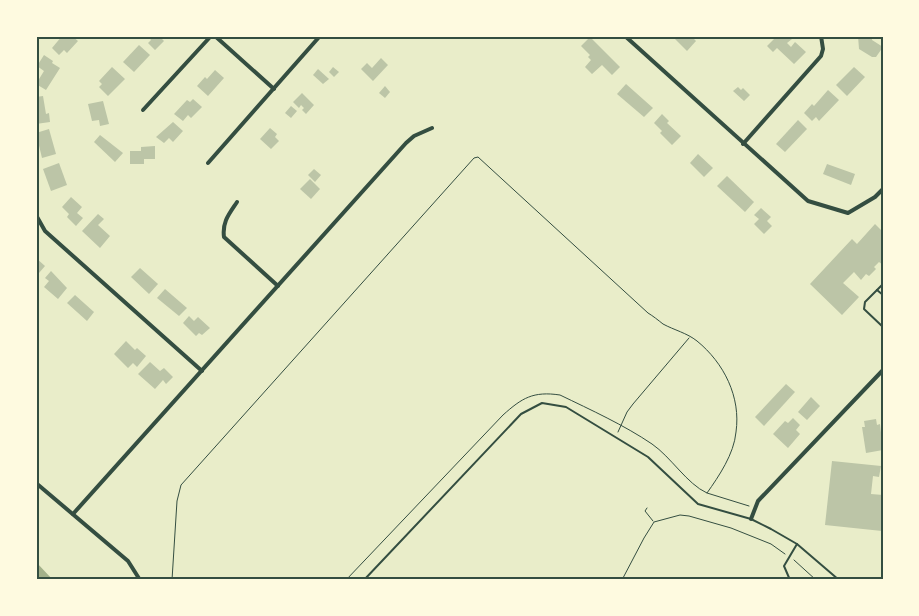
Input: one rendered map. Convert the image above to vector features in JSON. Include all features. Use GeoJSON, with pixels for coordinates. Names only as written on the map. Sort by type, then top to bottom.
{"type":"FeatureCollection","features":[{"type":"Feature","properties":{"kind":"street"},"geometry":{"type":"LineString","coordinates":[[143,110],[210,36]]}},
{"type":"Feature","properties":{"kind":"street"},"geometry":{"type":"LineString","coordinates":[[215,36],[274,89]]}},
{"type":"Feature","properties":{"kind":"street"},"geometry":{"type":"LineString","coordinates":[[208,163],[320,36]]}},
{"type":"Feature","properties":{"kind":"street"},"geometry":{"type":"LineString","coordinates":[[625,36],[808,201],[848,213],[875,197],[883,189]]}},
{"type":"Feature","properties":{"kind":"street"},"geometry":{"type":"LineString","coordinates":[[743,144],[821,56],[823,49],[821,36]]}},
{"type":"Feature","properties":{"kind":"street"},"geometry":{"type":"LineString","coordinates":[[73,514],[406,143],[414,136],[432,128]]}},
{"type":"Feature","properties":{"kind":"street"},"geometry":{"type":"LineString","coordinates":[[237,202],[226,217],[222,227],[224,237],[278,286]]}},
{"type":"Feature","properties":{"kind":"street"},"geometry":{"type":"LineString","coordinates":[[36,215],[45,231],[202,371]]}},
{"type":"Feature","properties":{"kind":"street"},"geometry":{"type":"LineString","coordinates":[[751,519],[758,501],[882,373]]}},
{"type":"Feature","properties":{"kind":"street"},"geometry":{"type":"LineString","coordinates":[[36,483],[128,561],[140,580]]}},
{"type":"Feature","properties":{"kind":"lane"},"geometry":{"type":"LineString","coordinates":[[883,284],[865,302],[864,309],[883,327]]}},
{"type":"Feature","properties":{"kind":"lane"},"geometry":{"type":"LineString","coordinates":[[877,290],[883,295]]}},
{"type":"Feature","properties":{"kind":"lane"},"geometry":{"type":"LineString","coordinates":[[364,580],[521,414],[542,403],[566,407],[648,457],[698,504],[751,519],[797,544],[838,580]]}},
{"type":"Feature","properties":{"kind":"lane"},"geometry":{"type":"LineString","coordinates":[[790,580],[784,566],[797,544]]}},
{"type":"Feature","properties":{"kind":"path"},"geometry":{"type":"LineString","coordinates":[[172,580],[177,502],[181,485],[474,158],[478,157],[648,312],[664,324],[690,337],[707,351],[727,375],[736,405],[736,433],[732,448],[707,493]]}},
{"type":"Feature","properties":{"kind":"path"},"geometry":{"type":"LineString","coordinates":[[618,432],[627,412],[633,404],[690,337]]}},
{"type":"Feature","properties":{"kind":"path"},"geometry":{"type":"LineString","coordinates":[[346,580],[496,422],[517,402],[532,395],[560,395],[652,444],[707,493],[749,506]]}},
{"type":"Feature","properties":{"kind":"path"},"geometry":{"type":"LineString","coordinates":[[647,508],[645,511],[654,522]]}},
{"type":"Feature","properties":{"kind":"path"},"geometry":{"type":"LineString","coordinates":[[623,578],[654,522],[680,515],[731,528],[771,544],[789,556],[816,580]]}},
{"type":"Feature","properties":{"kind":"shaded area"},"geometry":{"type":"Polygon","coordinates":[[[36,562],[53,580],[36,580],[36,562]]]}},
{"type":"Feature","properties":{"kind":"building"},"geometry":{"type":"Polygon","coordinates":[[[62,36],[72,36],[78,41],[67,53],[64,50],[59,55],[52,48],[62,36]]]}},
{"type":"Feature","properties":{"kind":"building"},"geometry":{"type":"Polygon","coordinates":[[[148,36],[161,36],[164,41],[155,50],[148,43],[151,40],[148,36]]]}},
{"type":"Feature","properties":{"kind":"building"},"geometry":{"type":"Polygon","coordinates":[[[672,36],[691,36],[696,41],[687,51],[672,36]]]}},
{"type":"Feature","properties":{"kind":"building"},"geometry":{"type":"Polygon","coordinates":[[[777,36],[789,36],[792,39],[787,43],[791,47],[795,42],[806,52],[794,64],[777,48],[773,52],[767,46],[777,36]]]}},
{"type":"Feature","properties":{"kind":"building"},"geometry":{"type":"Polygon","coordinates":[[[858,36],[872,36],[872,40],[883,47],[876,57],[872,57],[859,49],[858,36]]]}},
{"type":"Feature","properties":{"kind":"building"},"geometry":{"type":"Polygon","coordinates":[[[590,37],[620,67],[612,75],[602,65],[592,74],[585,67],[591,60],[588,57],[590,55],[581,46],[590,37]]]}},
{"type":"Feature","properties":{"kind":"building"},"geometry":{"type":"Polygon","coordinates":[[[139,45],[150,55],[134,72],[123,62],[139,45]]]}},
{"type":"Feature","properties":{"kind":"building"},"geometry":{"type":"Polygon","coordinates":[[[44,55],[60,68],[46,90],[36,84],[44,71],[37,66],[44,55]]]}},
{"type":"Feature","properties":{"kind":"building"},"geometry":{"type":"Polygon","coordinates":[[[381,58],[388,65],[373,81],[361,69],[367,63],[372,68],[381,58]]]}},
{"type":"Feature","properties":{"kind":"building"},"geometry":{"type":"Polygon","coordinates":[[[112,67],[125,79],[108,96],[99,87],[102,84],[99,81],[112,67]]]}},
{"type":"Feature","properties":{"kind":"building"},"geometry":{"type":"Polygon","coordinates":[[[333,67],[339,72],[334,77],[329,72],[333,67]]]}},
{"type":"Feature","properties":{"kind":"building"},"geometry":{"type":"Polygon","coordinates":[[[854,67],[865,77],[847,96],[836,85],[854,67]]]}},
{"type":"Feature","properties":{"kind":"building"},"geometry":{"type":"Polygon","coordinates":[[[318,69],[329,79],[323,84],[313,75],[318,69]]]}},
{"type":"Feature","properties":{"kind":"building"},"geometry":{"type":"Polygon","coordinates":[[[215,70],[224,78],[208,96],[197,86],[215,70]]]}},
{"type":"Feature","properties":{"kind":"building"},"geometry":{"type":"Polygon","coordinates":[[[626,84],[653,108],[644,117],[617,94],[626,84]]]}},
{"type":"Feature","properties":{"kind":"building"},"geometry":{"type":"Polygon","coordinates":[[[385,86],[390,92],[385,98],[379,93],[385,86]]]}},
{"type":"Feature","properties":{"kind":"building"},"geometry":{"type":"Polygon","coordinates":[[[738,87],[741,90],[743,88],[750,95],[744,101],[733,91],[738,87]]]}},
{"type":"Feature","properties":{"kind":"building"},"geometry":{"type":"Polygon","coordinates":[[[828,90],[839,100],[819,121],[816,117],[812,121],[804,113],[812,104],[814,106],[828,90]]]}},
{"type":"Feature","properties":{"kind":"building"},"geometry":{"type":"Polygon","coordinates":[[[302,93],[314,105],[306,114],[302,110],[304,108],[301,105],[299,108],[293,102],[302,93]]]}},
{"type":"Feature","properties":{"kind":"building"},"geometry":{"type":"Polygon","coordinates":[[[43,96],[46,114],[49,113],[50,122],[36,124],[36,97],[43,96]]]}},
{"type":"Feature","properties":{"kind":"building"},"geometry":{"type":"Polygon","coordinates":[[[193,99],[202,107],[191,118],[188,115],[183,121],[174,114],[187,100],[190,102],[193,99]]]}},
{"type":"Feature","properties":{"kind":"building"},"geometry":{"type":"Polygon","coordinates":[[[103,101],[109,124],[100,126],[99,120],[92,121],[88,104],[103,101]]]}},
{"type":"Feature","properties":{"kind":"building"},"geometry":{"type":"Polygon","coordinates":[[[291,106],[297,111],[291,118],[285,113],[291,106]]]}},
{"type":"Feature","properties":{"kind":"building"},"geometry":{"type":"Polygon","coordinates":[[[662,114],[669,121],[667,123],[681,136],[672,145],[660,133],[662,131],[654,123],[662,114]]]}},
{"type":"Feature","properties":{"kind":"building"},"geometry":{"type":"Polygon","coordinates":[[[798,120],[807,129],[785,152],[776,144],[798,120]]]}},
{"type":"Feature","properties":{"kind":"building"},"geometry":{"type":"Polygon","coordinates":[[[173,122],[183,131],[173,142],[169,138],[164,143],[156,137],[173,122]]]}},
{"type":"Feature","properties":{"kind":"building"},"geometry":{"type":"Polygon","coordinates":[[[270,128],[277,134],[275,137],[279,141],[271,149],[260,139],[270,128]]]}},
{"type":"Feature","properties":{"kind":"building"},"geometry":{"type":"Polygon","coordinates":[[[49,129],[56,154],[42,158],[36,133],[49,129]]]}},
{"type":"Feature","properties":{"kind":"building"},"geometry":{"type":"Polygon","coordinates":[[[100,135],[123,153],[115,162],[94,142],[100,135]]]}},
{"type":"Feature","properties":{"kind":"building"},"geometry":{"type":"Polygon","coordinates":[[[155,146],[155,159],[144,159],[144,164],[130,164],[130,151],[141,151],[141,147],[155,146]]]}},
{"type":"Feature","properties":{"kind":"building"},"geometry":{"type":"Polygon","coordinates":[[[698,154],[713,168],[704,177],[690,163],[698,154]]]}},
{"type":"Feature","properties":{"kind":"building"},"geometry":{"type":"Polygon","coordinates":[[[59,163],[67,185],[51,191],[43,169],[59,163]]]}},
{"type":"Feature","properties":{"kind":"building"},"geometry":{"type":"Polygon","coordinates":[[[827,164],[855,174],[851,185],[823,174],[827,164]]]}},
{"type":"Feature","properties":{"kind":"building"},"geometry":{"type":"Polygon","coordinates":[[[314,169],[321,175],[315,182],[308,175],[314,169]]]}},
{"type":"Feature","properties":{"kind":"building"},"geometry":{"type":"Polygon","coordinates":[[[727,176],[754,202],[745,212],[717,186],[727,176]]]}},
{"type":"Feature","properties":{"kind":"building"},"geometry":{"type":"Polygon","coordinates":[[[310,179],[320,189],[311,199],[300,189],[310,179]]]}},
{"type":"Feature","properties":{"kind":"building"},"geometry":{"type":"Polygon","coordinates":[[[71,197],[82,207],[77,213],[83,218],[76,226],[67,217],[69,214],[62,207],[71,197]]]}},
{"type":"Feature","properties":{"kind":"building"},"geometry":{"type":"Polygon","coordinates":[[[761,208],[771,217],[767,221],[772,226],[764,234],[754,224],[759,219],[754,215],[761,208]]]}},
{"type":"Feature","properties":{"kind":"building"},"geometry":{"type":"Polygon","coordinates":[[[98,214],[104,219],[98,225],[110,236],[100,248],[82,231],[98,214]]]}},
{"type":"Feature","properties":{"kind":"building"},"geometry":{"type":"Polygon","coordinates":[[[875,224],[883,232],[883,265],[879,262],[874,267],[876,269],[869,276],[866,274],[861,280],[854,272],[843,283],[859,297],[842,315],[810,284],[852,239],[857,244],[875,224]]]}},
{"type":"Feature","properties":{"kind":"building"},"geometry":{"type":"Polygon","coordinates":[[[36,258],[45,266],[39,273],[36,271],[36,258]]]}},
{"type":"Feature","properties":{"kind":"building"},"geometry":{"type":"Polygon","coordinates":[[[140,268],[158,284],[149,294],[131,277],[140,268]]]}},
{"type":"Feature","properties":{"kind":"building"},"geometry":{"type":"Polygon","coordinates":[[[51,271],[67,288],[58,299],[44,287],[49,281],[45,278],[51,271]]]}},
{"type":"Feature","properties":{"kind":"building"},"geometry":{"type":"Polygon","coordinates":[[[165,289],[187,308],[179,316],[157,298],[165,289]]]}},
{"type":"Feature","properties":{"kind":"building"},"geometry":{"type":"Polygon","coordinates":[[[75,295],[94,312],[87,321],[67,303],[75,295]]]}},
{"type":"Feature","properties":{"kind":"building"},"geometry":{"type":"Polygon","coordinates":[[[189,316],[194,321],[198,317],[210,328],[202,335],[199,333],[196,336],[183,323],[189,316]]]}},
{"type":"Feature","properties":{"kind":"building"},"geometry":{"type":"Polygon","coordinates":[[[126,341],[135,350],[137,348],[146,356],[137,367],[133,363],[128,368],[114,354],[126,341]]]}},
{"type":"Feature","properties":{"kind":"building"},"geometry":{"type":"Polygon","coordinates":[[[150,362],[160,371],[164,368],[173,377],[166,384],[163,380],[155,389],[138,374],[150,362]]]}},
{"type":"Feature","properties":{"kind":"building"},"geometry":{"type":"Polygon","coordinates":[[[786,384],[795,392],[764,426],[755,417],[786,384]]]}},
{"type":"Feature","properties":{"kind":"building"},"geometry":{"type":"Polygon","coordinates":[[[811,397],[820,406],[807,420],[798,412],[811,397]]]}},
{"type":"Feature","properties":{"kind":"building"},"geometry":{"type":"Polygon","coordinates":[[[793,418],[800,425],[796,430],[800,434],[788,448],[773,434],[785,421],[788,423],[793,418]]]}},
{"type":"Feature","properties":{"kind":"building"},"geometry":{"type":"Polygon","coordinates":[[[876,419],[877,425],[880,424],[883,450],[866,453],[862,427],[865,427],[864,421],[876,419]]]}},
{"type":"Feature","properties":{"kind":"building"},"geometry":{"type":"Polygon","coordinates":[[[832,461],[881,466],[879,477],[873,476],[871,494],[883,495],[882,531],[825,525],[832,461]]]}}]}
